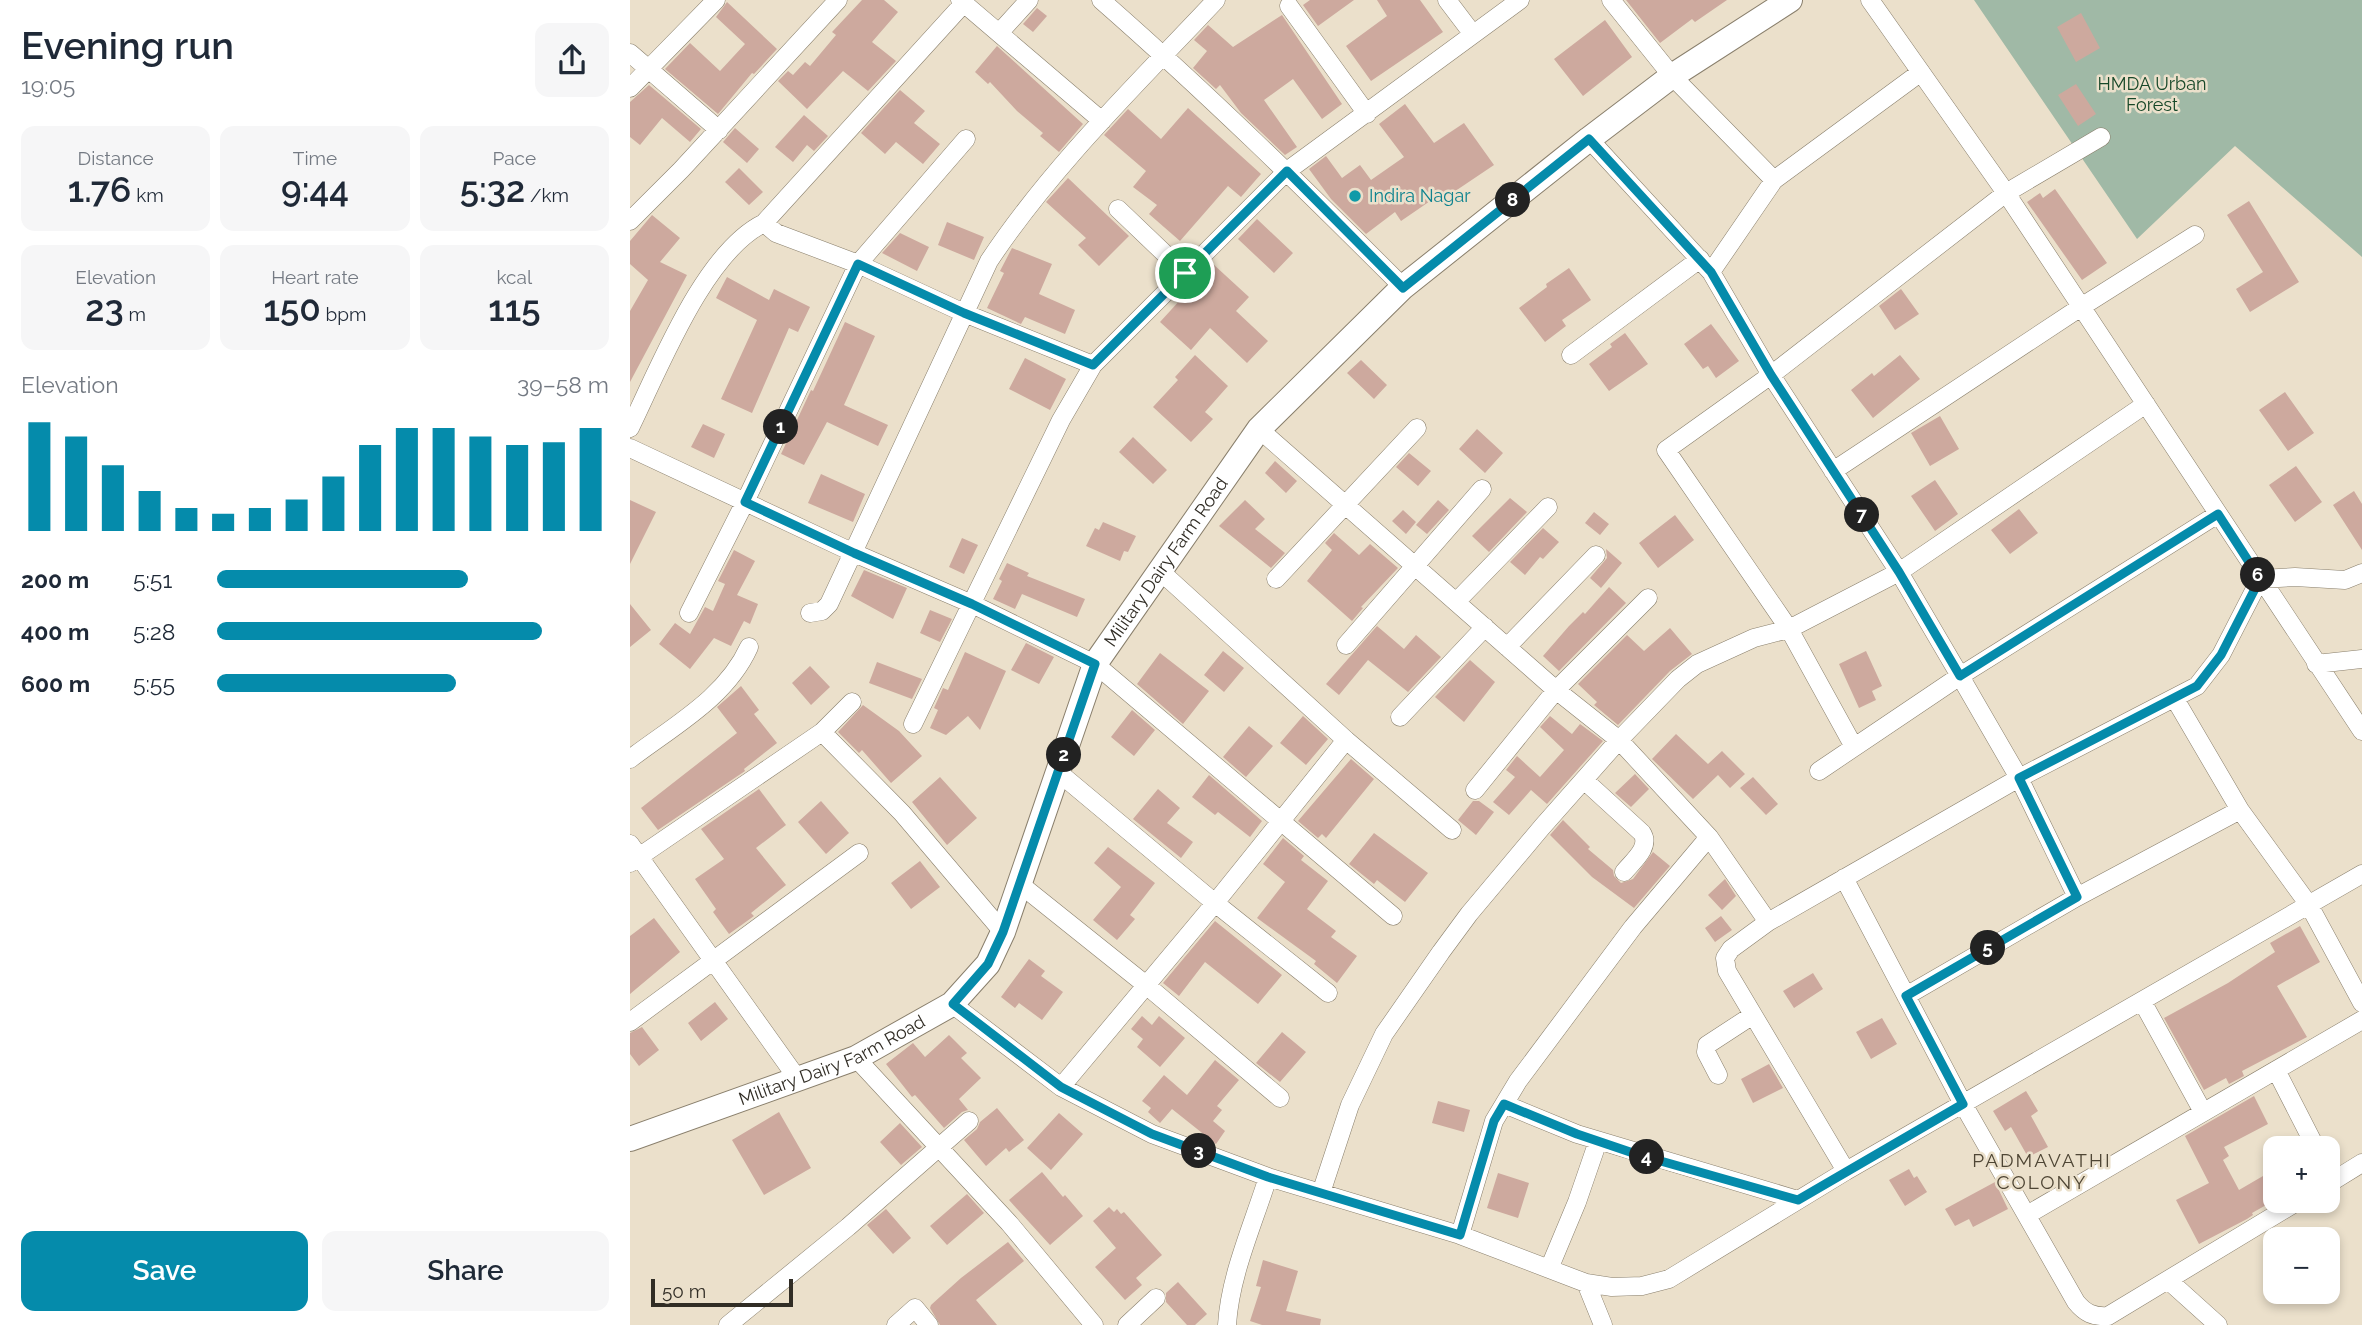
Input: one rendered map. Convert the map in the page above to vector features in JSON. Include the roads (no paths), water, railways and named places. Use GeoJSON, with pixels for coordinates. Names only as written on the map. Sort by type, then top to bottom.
{"type":"FeatureCollection","features":[{"type":"Feature","properties":{"kind":"main road","name":"Military Dairy Farm Road"},"geometry":{"type":"LineString","coordinates":[[630,1139],[856,1058],[953,1004],[988,964],[1003,932],[1095,664],[1259,429],[1403,288],[1672,76],[1790,0]]}},
{"type":"Feature","properties":{"kind":"street"},"geometry":{"type":"LineString","coordinates":[[630,221],[719,130],[838,0]]}},
{"type":"Feature","properties":{"kind":"street"},"geometry":{"type":"LineString","coordinates":[[1000,32],[1030,0]]}},
{"type":"Feature","properties":{"kind":"street"},"geometry":{"type":"LineString","coordinates":[[1101,0],[1164,55],[1287,171],[1403,288]]}},
{"type":"Feature","properties":{"kind":"street"},"geometry":{"type":"LineString","coordinates":[[810,613],[822,611],[829,604],[989,261],[1007,234],[1102,121],[1216,0]]}},
{"type":"Feature","properties":{"kind":"street"},"geometry":{"type":"LineString","coordinates":[[1447,0],[1472,33]]}},
{"type":"Feature","properties":{"kind":"street"},"geometry":{"type":"LineString","coordinates":[[913,724],[1060,420],[1093,365],[1287,171],[1520,0]]}},
{"type":"Feature","properties":{"kind":"street"},"geometry":{"type":"LineString","coordinates":[[1611,0],[1672,76],[1774,180]]}},
{"type":"Feature","properties":{"kind":"street"},"geometry":{"type":"LineString","coordinates":[[1870,0],[2006,193],[2362,731]]}},
{"type":"Feature","properties":{"kind":"street"},"geometry":{"type":"LineString","coordinates":[[630,428],[705,280],[746,233],[764,223],[962,1],[1102,121]]}},
{"type":"Feature","properties":{"kind":"street"},"geometry":{"type":"LineString","coordinates":[[630,88],[707,3]]}},
{"type":"Feature","properties":{"kind":"street"},"geometry":{"type":"LineString","coordinates":[[1289,6],[1367,114]]}},
{"type":"Feature","properties":{"kind":"street"},"geometry":{"type":"LineString","coordinates":[[630,53],[719,130]]}},
{"type":"Feature","properties":{"kind":"street"},"geometry":{"type":"LineString","coordinates":[[1571,355],[1705,266],[1774,180],[1921,72]]}},
{"type":"Feature","properties":{"kind":"street"},"geometry":{"type":"LineString","coordinates":[[1854,747],[1789,629],[1666,450],[1771,375],[2006,193],[2101,137]]}},
{"type":"Feature","properties":{"kind":"street"},"geometry":{"type":"LineString","coordinates":[[689,613],[858,264],[966,139]]}},
{"type":"Feature","properties":{"kind":"street"},"geometry":{"type":"LineString","coordinates":[[1589,139],[1705,266],[1771,375],[1899,572],[2019,778],[2077,897]]}},
{"type":"Feature","properties":{"kind":"street"},"geometry":{"type":"LineString","coordinates":[[1118,209],[1185,273]]}},
{"type":"Feature","properties":{"kind":"street"},"geometry":{"type":"LineString","coordinates":[[764,223],[776,233],[858,264],[964,313],[1093,365]]}},
{"type":"Feature","properties":{"kind":"street"},"geometry":{"type":"LineString","coordinates":[[1833,471],[2195,235]]}},
{"type":"Feature","properties":{"kind":"street"},"geometry":{"type":"LineString","coordinates":[[1321,1193],[1350,1105],[1384,1034],[1469,914],[1584,779],[1678,679],[1698,664],[1754,638],[1789,629],[1899,572],[2146,404]]}},
{"type":"Feature","properties":{"kind":"street"},"geometry":{"type":"LineString","coordinates":[[1276,579],[1417,428]]}},
{"type":"Feature","properties":{"kind":"street"},"geometry":{"type":"LineString","coordinates":[[1259,429],[1556,690],[1619,740],[1709,837],[1768,922]]}},
{"type":"Feature","properties":{"kind":"street"},"geometry":{"type":"LineString","coordinates":[[630,448],[854,553],[972,604],[1095,664],[1394,916]]}},
{"type":"Feature","properties":{"kind":"street"},"geometry":{"type":"LineString","coordinates":[[1346,645],[1482,489]]}},
{"type":"Feature","properties":{"kind":"street"},"geometry":{"type":"LineString","coordinates":[[1456,602],[1548,507]]}},
{"type":"Feature","properties":{"kind":"street"},"geometry":{"type":"LineString","coordinates":[[1819,771],[1960,676],[2218,514]]}},
{"type":"Feature","properties":{"kind":"street"},"geometry":{"type":"LineString","coordinates":[[1507,647],[1596,555]]}},
{"type":"Feature","properties":{"kind":"street"},"geometry":{"type":"LineString","coordinates":[[1159,570],[1346,740],[1452,830]]}},
{"type":"Feature","properties":{"kind":"street"},"geometry":{"type":"LineString","coordinates":[[2260,579],[2295,577],[2345,580],[2362,573]]}},
{"type":"Feature","properties":{"kind":"street"},"geometry":{"type":"LineString","coordinates":[[1846,1171],[1727,971],[1725,958],[1731,949],[1768,922],[2019,778],[2197,686],[2221,655],[2260,579]]}},
{"type":"Feature","properties":{"kind":"street"},"geometry":{"type":"LineString","coordinates":[[1475,790],[1556,690],[1648,598]]}},
{"type":"Feature","properties":{"kind":"street"},"geometry":{"type":"LineString","coordinates":[[1400,717],[1485,627]]}},
{"type":"Feature","properties":{"kind":"street"},"geometry":{"type":"LineString","coordinates":[[630,759],[729,683],[742,664],[749,647]]}},
{"type":"Feature","properties":{"kind":"street"},"geometry":{"type":"LineString","coordinates":[[2316,664],[2362,659]]}},
{"type":"Feature","properties":{"kind":"street"},"geometry":{"type":"LineString","coordinates":[[2175,699],[2240,810],[2309,905],[2362,1003]]}},
{"type":"Feature","properties":{"kind":"street"},"geometry":{"type":"LineString","coordinates":[[797,1078],[715,960],[633,854],[822,732],[852,702]]}},
{"type":"Feature","properties":{"kind":"street"},"geometry":{"type":"LineString","coordinates":[[822,732],[902,813],[1003,932]]}},
{"type":"Feature","properties":{"kind":"street"},"geometry":{"type":"LineString","coordinates":[[1061,1087],[1215,904],[1346,740]]}},
{"type":"Feature","properties":{"kind":"street"},"geometry":{"type":"LineString","coordinates":[[1058,772],[1215,904],[1328,993]]}},
{"type":"Feature","properties":{"kind":"street"},"geometry":{"type":"LineString","coordinates":[[1584,779],[1646,839],[1645,846],[1624,872]]}},
{"type":"Feature","properties":{"kind":"street"},"geometry":{"type":"LineString","coordinates":[[1906,996],[2077,897],[2240,810]]}},
{"type":"Feature","properties":{"kind":"street"},"geometry":{"type":"LineString","coordinates":[[1460,1235],[1494,1121],[1518,1081],[1633,927],[1709,837]]}},
{"type":"Feature","properties":{"kind":"street"},"geometry":{"type":"LineString","coordinates":[[630,1022],[859,853]]}},
{"type":"Feature","properties":{"kind":"street"},"geometry":{"type":"LineString","coordinates":[[953,1004],[1061,1087],[1152,1134],[1268,1177],[1460,1235],[1586,1283],[1612,1287],[1642,1286],[1669,1279],[1846,1171],[2362,874]]}},
{"type":"Feature","properties":{"kind":"street"},"geometry":{"type":"LineString","coordinates":[[1843,878],[1963,1104],[2083,1310],[2096,1317],[2108,1316],[2279,1213]]}},
{"type":"Feature","properties":{"kind":"street"},"geometry":{"type":"LineString","coordinates":[[1021,885],[1146,985],[1280,1098]]}},
{"type":"Feature","properties":{"kind":"street"},"geometry":{"type":"LineString","coordinates":[[2142,1001],[2203,1112]]}},
{"type":"Feature","properties":{"kind":"street"},"geometry":{"type":"LineString","coordinates":[[1718,1076],[1706,1052],[1707,1045],[1753,1015]]}},
{"type":"Feature","properties":{"kind":"street"},"geometry":{"type":"LineString","coordinates":[[2027,1215],[2362,1020]]}},
{"type":"Feature","properties":{"kind":"street"},"geometry":{"type":"LineString","coordinates":[[856,1058],[1009,1223],[1094,1325]]}},
{"type":"Feature","properties":{"kind":"street"},"geometry":{"type":"LineString","coordinates":[[2276,1070],[2310,1136]]}},
{"type":"Feature","properties":{"kind":"street"},"geometry":{"type":"LineString","coordinates":[[1504,1104],[1598,1141],[1798,1200]]}},
{"type":"Feature","properties":{"kind":"street"},"geometry":{"type":"LineString","coordinates":[[728,1325],[848,1227],[969,1121]]}},
{"type":"Feature","properties":{"kind":"street"},"geometry":{"type":"LineString","coordinates":[[1549,1269],[1577,1202],[1598,1141]]}},
{"type":"Feature","properties":{"kind":"street"},"geometry":{"type":"LineString","coordinates":[[2340,1173],[2362,1163]]}},
{"type":"Feature","properties":{"kind":"street"},"geometry":{"type":"LineString","coordinates":[[1227,1325],[1228,1307],[1237,1271],[1268,1177]]}},
{"type":"Feature","properties":{"kind":"street"},"geometry":{"type":"LineString","coordinates":[[2168,1280],[2218,1325]]}},
{"type":"Feature","properties":{"kind":"street"},"geometry":{"type":"LineString","coordinates":[[1586,1283],[1603,1325]]}},
{"type":"Feature","properties":{"kind":"street"},"geometry":{"type":"LineString","coordinates":[[1127,1325],[1156,1298]]}},
{"type":"Feature","properties":{"kind":"street"},"geometry":{"type":"LineString","coordinates":[[896,1325],[915,1308],[929,1325]]}},
{"type":"Feature","properties":{"kind":"place","name":"Indira Nagar"},"geometry":{"type":"Point","coordinates":[1355,196]}},
{"type":"Feature","properties":{"kind":"district","name":"PADMAVATHI COLONY"},"geometry":{"type":"Point","coordinates":[2042,1171]}},
{"type":"Feature","properties":{"kind":"park label","name":"HMDA Urban Forest"},"geometry":{"type":"Point","coordinates":[2152,94]}}]}
